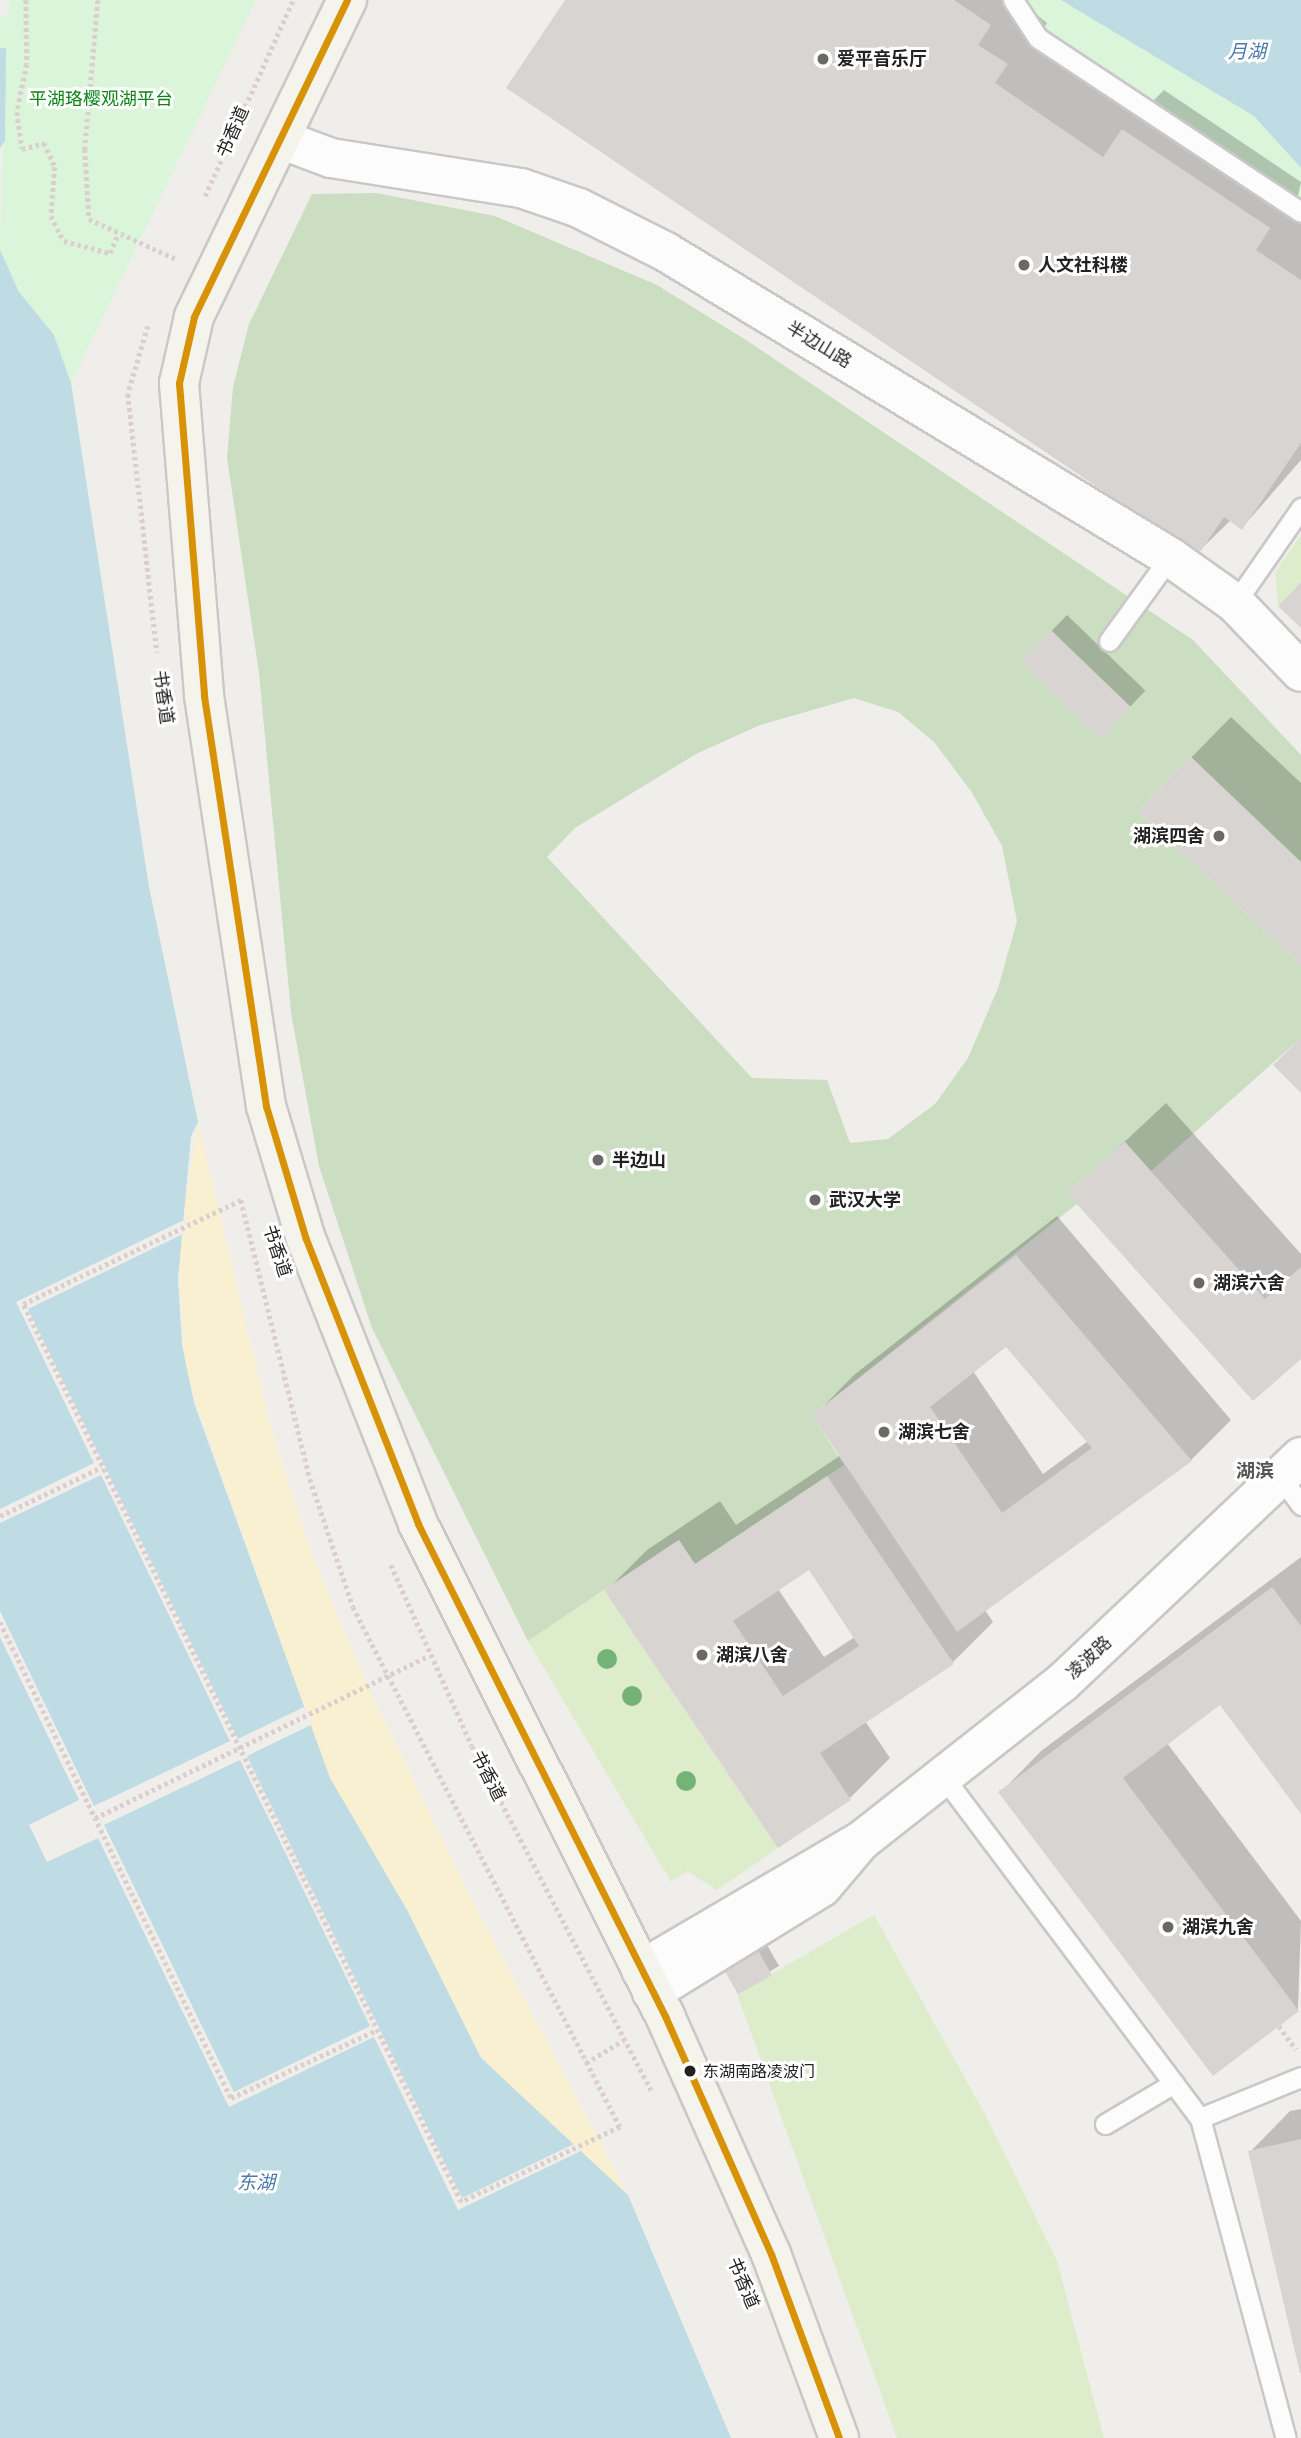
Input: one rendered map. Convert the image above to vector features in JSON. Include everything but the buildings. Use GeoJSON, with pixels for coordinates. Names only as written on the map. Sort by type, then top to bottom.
{"type":"FeatureCollection","features":[{"type":"Feature","properties":{"kind":"street"},"geometry":{"type":"LineString","coordinates":[[347,0],[194,317],[177,421],[204,696],[266,1105],[306,1239],[418,1524],[647,1981],[771,2254],[839,2438]]}},
{"type":"Feature","properties":{"kind":"street","name":"半边山路"},"geometry":{"type":"LineString","coordinates":[[280,139],[331,158],[479,178],[579,208],[666,253],[1170,557],[1235,603],[1301,672]]}},
{"type":"Feature","properties":{"kind":"street","name":"凌波路"},"geometry":{"type":"LineString","coordinates":[[647,1981],[822,1887],[861,1841],[1062,1683],[1294,1479]]}},
{"type":"Feature","properties":{"kind":"lane"},"geometry":{"type":"LineString","coordinates":[[1013,0],[1038,38],[1301,212]]}},
{"type":"Feature","properties":{"kind":"lane"},"geometry":{"type":"LineString","coordinates":[[1235,603],[1301,508]]}},
{"type":"Feature","properties":{"kind":"lane"},"geometry":{"type":"LineString","coordinates":[[1109,641],[1170,557]]}},
{"type":"Feature","properties":{"kind":"lane"},"geometry":{"type":"LineString","coordinates":[[942,1775],[1200,2118],[1286,2438]]}},
{"type":"Feature","properties":{"kind":"lane"},"geometry":{"type":"LineString","coordinates":[[1200,2118],[1301,2077]]}},
{"type":"Feature","properties":{"kind":"lane"},"geometry":{"type":"LineString","coordinates":[[1105,2124],[1174,2083]]}},
{"type":"Feature","properties":{"kind":"path"},"geometry":{"type":"LineString","coordinates":[[26,0],[27,64],[17,125],[22,149],[44,143],[55,167],[56,231],[71,247],[110,253],[118,234]]}},
{"type":"Feature","properties":{"kind":"path"},"geometry":{"type":"LineString","coordinates":[[97,0],[85,149],[89,219],[176,259]]}},
{"type":"Feature","properties":{"kind":"path","name":"书香道"},"geometry":{"type":"LineString","coordinates":[[198,210],[293,0]]}},
{"type":"Feature","properties":{"kind":"path"},"geometry":{"type":"LineString","coordinates":[[171,272],[181,247]]}},
{"type":"Feature","properties":{"kind":"path","name":"书香道"},"geometry":{"type":"LineString","coordinates":[[154,310],[128,394],[159,663]]}},
{"type":"Feature","properties":{"kind":"path"},"geometry":{"type":"LineString","coordinates":[[241,1200],[317,1503],[385,1678],[620,2127],[461,2202],[103,1467],[23,1304],[241,1200]]}},
{"type":"Feature","properties":{"kind":"path"},"geometry":{"type":"LineString","coordinates":[[0,1516],[103,1467]]}},
{"type":"Feature","properties":{"kind":"path","name":"书香道"},"geometry":{"type":"LineString","coordinates":[[387,1557],[428,1656],[654,2096]]}},
{"type":"Feature","properties":{"kind":"path"},"geometry":{"type":"LineString","coordinates":[[0,1622],[231,2098],[377,2030]]}},
{"type":"Feature","properties":{"kind":"path"},"geometry":{"type":"LineString","coordinates":[[95,1818],[428,1656]]}},
{"type":"Feature","properties":{"kind":"path"},"geometry":{"type":"LineString","coordinates":[[1279,2026],[1301,2055]]}},
{"type":"Feature","properties":{"kind":"path"},"geometry":{"type":"LineString","coordinates":[[586,2063],[624,2040]]}},
{"type":"Feature","properties":{"kind":"green space","name":"平湖珞樱观湖平台"},"geometry":{"type":"Polygon","coordinates":[[[10,0],[256,0],[71,383],[54,335],[19,292],[0,250],[6,48],[0,48],[0,17],[8,17],[10,0]]]}},
{"type":"Feature","properties":{"kind":"green space"},"geometry":{"type":"Polygon","coordinates":[[[1023,0],[1301,0],[1301,203],[1044,32],[1023,0]]]}},
{"type":"Feature","properties":{"kind":"green space"},"geometry":{"type":"Polygon","coordinates":[[[376,193],[495,216],[657,285],[746,340],[1193,640],[1301,755],[1301,862],[1190,756],[1138,811],[1301,965],[1301,1038],[1151,1171],[1125,1142],[1068,1192],[1077,1204],[812,1415],[844,1465],[695,1564],[678,1540],[528,1641],[372,1328],[319,1166],[291,1013],[259,673],[227,458],[233,387],[249,324],[312,194],[376,193]],[[854,698],[760,725],[696,754],[575,828],[547,857],[752,1078],[827,1080],[850,1143],[888,1139],[935,1104],[968,1058],[998,988],[1017,921],[1002,846],[971,791],[934,742],[898,712],[854,698]]]}},
{"type":"Feature","properties":{"kind":"green space"},"geometry":{"type":"Polygon","coordinates":[[[1301,535],[1301,582],[1278,605],[1275,573],[1301,535]]]}},
{"type":"Feature","properties":{"kind":"green space"},"geometry":{"type":"Polygon","coordinates":[[[604,1590],[778,1848],[717,1890],[687,1871],[671,1882],[528,1641],[604,1590]]]}},
{"type":"Feature","properties":{"kind":"green space"},"geometry":{"type":"Polygon","coordinates":[[[874,1915],[986,2116],[1057,2261],[1104,2438],[897,2438],[737,1994],[874,1915]]]}},
{"type":"Feature","properties":{"kind":"sand"},"geometry":{"type":"Polygon","coordinates":[[[198,1122],[269,1421],[311,1552],[368,1687],[474,1904],[628,2195],[526,2106],[465,2036],[407,1910],[330,1778],[313,1736],[185,1371],[178,1248],[198,1122]]]}},
{"type":"Feature","properties":{"kind":"water","name":"月湖"},"geometry":{"type":"Polygon","coordinates":[[[1061,0],[1301,0],[1301,168],[1254,116],[1061,0]]]}},
{"type":"Feature","properties":{"kind":"water"},"geometry":{"type":"Polygon","coordinates":[[[0,48],[6,48],[5,141],[0,148],[0,48]]]}},
{"type":"Feature","properties":{"kind":"water","name":"东湖"},"geometry":{"type":"Polygon","coordinates":[[[0,250],[19,292],[54,335],[71,383],[149,887],[198,1122],[191,1136],[178,1279],[182,1345],[194,1403],[330,1778],[407,1910],[481,2058],[628,2195],[731,2438],[0,2438],[0,250]]]}},
{"type":"Feature","properties":{"kind":"pier"},"geometry":{"type":"Polygon","coordinates":[[[188,1218],[185,1233],[28,1309],[238,1739],[306,1706],[313,1724],[247,1756],[462,2198],[574,2144],[581,2151],[458,2210],[374,2037],[229,2107],[98,1838],[47,1862],[29,1825],[79,1800],[0,1637],[0,1611],[94,1806],[230,1741],[101,1475],[0,1523],[0,1509],[94,1463],[16,1302],[188,1218]],[[240,1760],[104,1825],[234,2092],[370,2026],[240,1760]]]}},
{"type":"Feature","properties":{"kind":"transit line"},"geometry":{"type":"LineString","coordinates":[[347,0],[194,317],[179,383],[204,696],[266,1106],[306,1239],[418,1524],[665,2016],[771,2254],[839,2438]]}},
{"type":"Feature","properties":{"kind":"place","name":"爱平音乐厅"},"geometry":{"type":"Point","coordinates":[823,59]}},
{"type":"Feature","properties":{"kind":"place","name":"人文社科楼"},"geometry":{"type":"Point","coordinates":[1024,265]}},
{"type":"Feature","properties":{"kind":"place","name":"湖滨四舍"},"geometry":{"type":"Point","coordinates":[1219,836]}},
{"type":"Feature","properties":{"kind":"place","name":"半边山"},"geometry":{"type":"Point","coordinates":[598,1160]}},
{"type":"Feature","properties":{"kind":"place","name":"武汉大学"},"geometry":{"type":"Point","coordinates":[815,1200]}},
{"type":"Feature","properties":{"kind":"place","name":"湖滨六舍"},"geometry":{"type":"Point","coordinates":[1199,1283]}},
{"type":"Feature","properties":{"kind":"place","name":"湖滨七舍"},"geometry":{"type":"Point","coordinates":[884,1432]}},
{"type":"Feature","properties":{"kind":"place","name":"湖滨八舍"},"geometry":{"type":"Point","coordinates":[702,1655]}},
{"type":"Feature","properties":{"kind":"place","name":"湖滨九舍"},"geometry":{"type":"Point","coordinates":[1168,1927]}},
{"type":"Feature","properties":{"kind":"place","name":"东湖南路凌波门"},"geometry":{"type":"Point","coordinates":[690,2071]}},
{"type":"Feature","properties":{"kind":"district","name":"湖滨"},"geometry":{"type":"Point","coordinates":[1255,1471]}}]}
